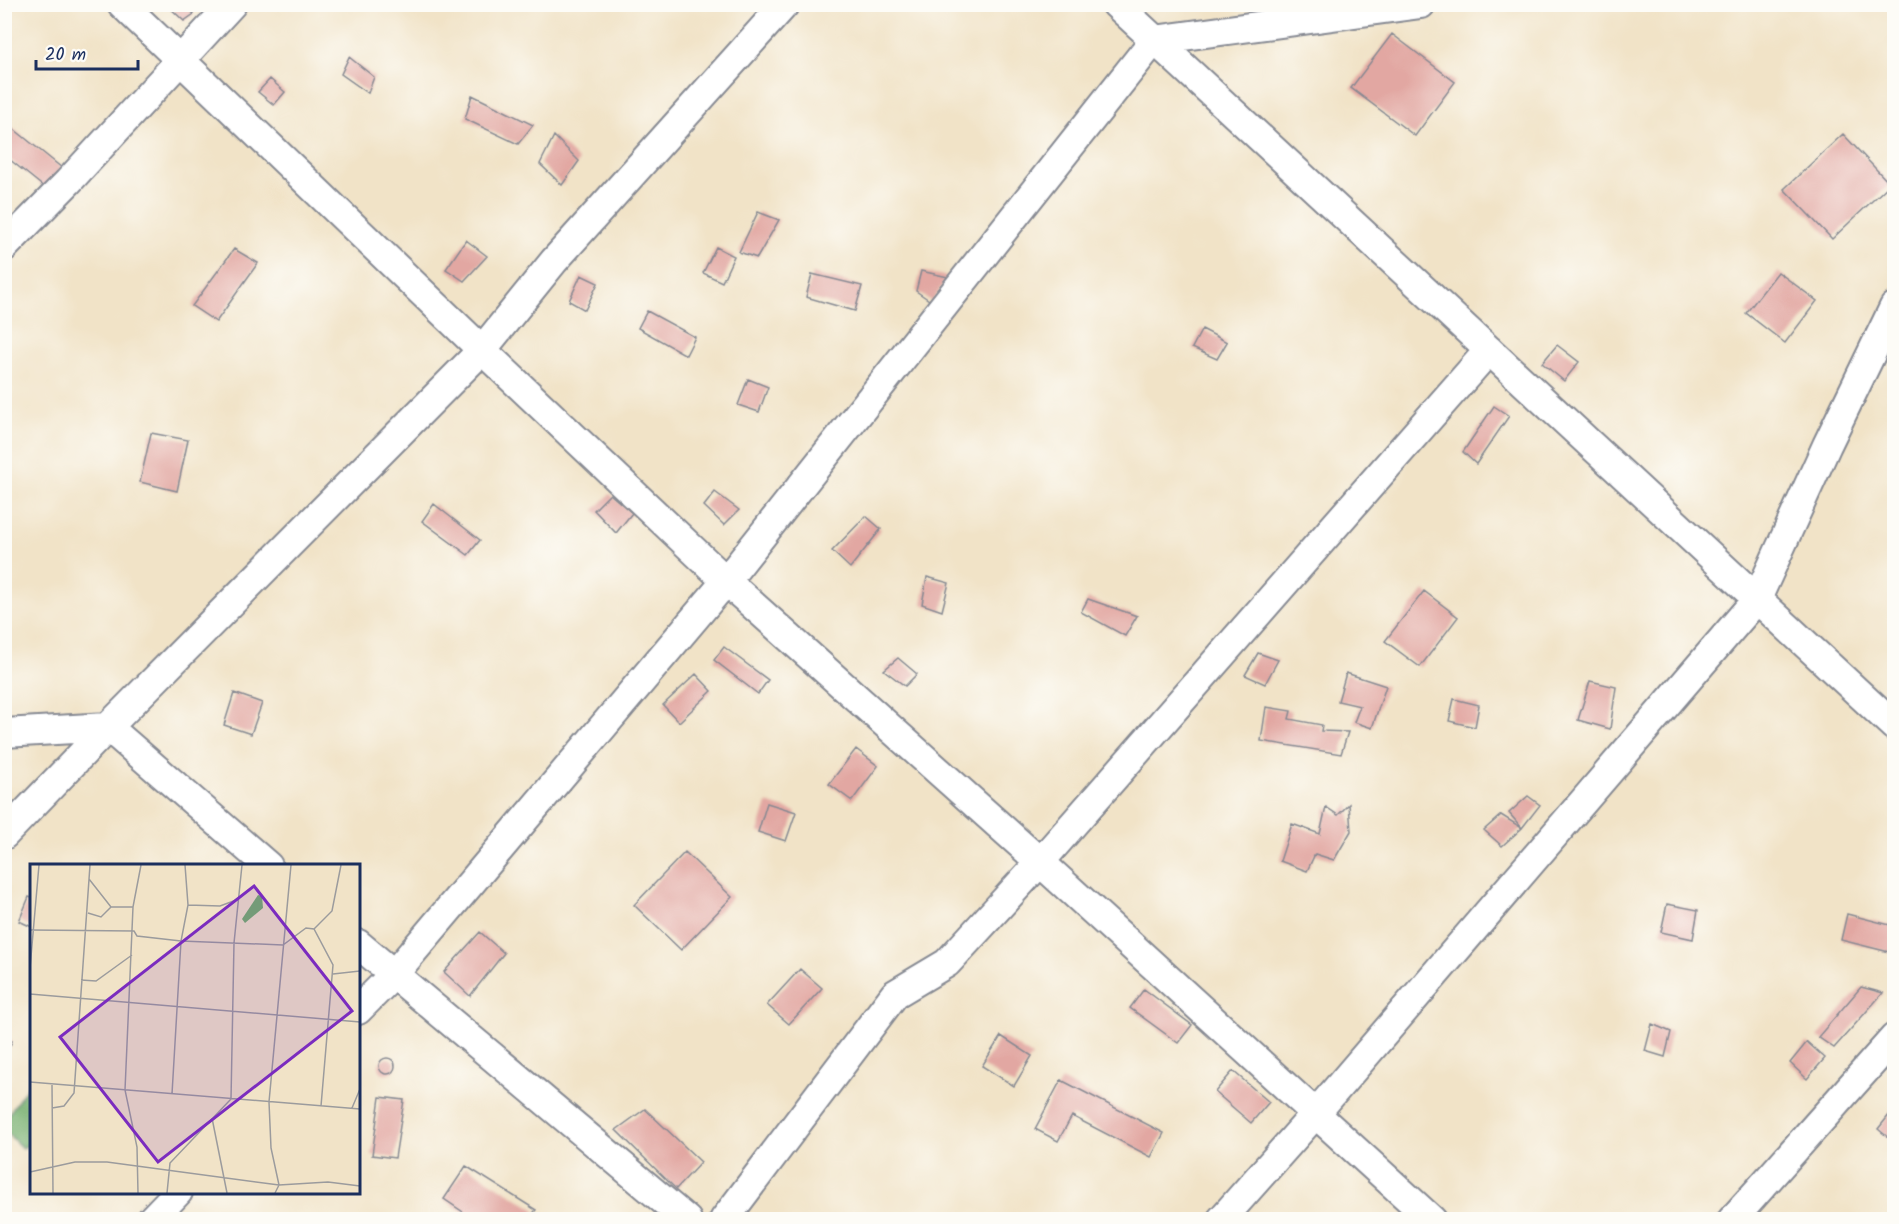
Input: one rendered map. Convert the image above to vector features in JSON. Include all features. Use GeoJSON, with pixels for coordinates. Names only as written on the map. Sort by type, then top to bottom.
{"type":"FeatureCollection","features":[{"type":"Feature","properties":{"kind":"street"},"geometry":{"type":"LineString","coordinates":[[122,4],[726,581],[1040,862],[1432,1220]]}},
{"type":"Feature","properties":{"kind":"street"},"geometry":{"type":"LineString","coordinates":[[4,247],[69,182],[232,4]]}},
{"type":"Feature","properties":{"kind":"street"},"geometry":{"type":"LineString","coordinates":[[4,835],[482,350],[554,261],[785,4]]}},
{"type":"Feature","properties":{"kind":"street"},"geometry":{"type":"LineString","coordinates":[[1116,4],[1894,726]]}},
{"type":"Feature","properties":{"kind":"street"},"geometry":{"type":"LineString","coordinates":[[360,1008],[394,974],[726,581],[1154,40],[1358,9],[1422,4]]}},
{"type":"Feature","properties":{"kind":"street"},"geometry":{"type":"LineString","coordinates":[[1221,1220],[1316,1113],[1757,599],[1827,445],[1894,307]]}},
{"type":"Feature","properties":{"kind":"street"},"geometry":{"type":"LineString","coordinates":[[724,1220],[895,994],[947,963],[1040,862],[1489,350]]}},
{"type":"Feature","properties":{"kind":"street"},"geometry":{"type":"LineString","coordinates":[[4,733],[108,727],[266,864]]}},
{"type":"Feature","properties":{"kind":"street"},"geometry":{"type":"LineString","coordinates":[[360,946],[687,1220]]}},
{"type":"Feature","properties":{"kind":"street"},"geometry":{"type":"LineString","coordinates":[[1732,1220],[1894,1038]]}},
{"type":"Feature","properties":{"kind":"street"},"geometry":{"type":"LineString","coordinates":[[155,1219],[176,1194]]}},
{"type":"Feature","properties":{"kind":"green space"},"geometry":{"type":"Polygon","coordinates":[[[30,1083],[30,1144],[22,1148],[5,1131],[5,1119],[30,1083]]]}},
{"type":"Feature","properties":{"kind":"building"},"geometry":{"type":"Polygon","coordinates":[[[166,4],[184,4],[194,14],[184,21],[166,4]]]}},
{"type":"Feature","properties":{"kind":"building"},"geometry":{"type":"Polygon","coordinates":[[[1392,34],[1455,82],[1415,136],[1351,88],[1392,34]]]}},
{"type":"Feature","properties":{"kind":"building"},"geometry":{"type":"Polygon","coordinates":[[[349,57],[374,77],[368,93],[341,74],[349,57]]]}},
{"type":"Feature","properties":{"kind":"building"},"geometry":{"type":"Polygon","coordinates":[[[270,79],[285,92],[274,105],[258,92],[270,79]]]}},
{"type":"Feature","properties":{"kind":"building"},"geometry":{"type":"Polygon","coordinates":[[[472,95],[533,125],[518,144],[465,119],[472,95]]]}},
{"type":"Feature","properties":{"kind":"building"},"geometry":{"type":"Polygon","coordinates":[[[4,121],[62,168],[45,188],[4,155],[4,121]]]}},
{"type":"Feature","properties":{"kind":"building"},"geometry":{"type":"Polygon","coordinates":[[[1843,134],[1890,184],[1832,239],[1784,189],[1843,134]]]}},
{"type":"Feature","properties":{"kind":"building"},"geometry":{"type":"Polygon","coordinates":[[[554,136],[579,161],[562,185],[540,164],[554,136]]]}},
{"type":"Feature","properties":{"kind":"building"},"geometry":{"type":"Polygon","coordinates":[[[758,212],[779,220],[757,258],[739,252],[758,212]]]}},
{"type":"Feature","properties":{"kind":"building"},"geometry":{"type":"Polygon","coordinates":[[[466,240],[487,256],[464,281],[446,269],[466,240]]]}},
{"type":"Feature","properties":{"kind":"building"},"geometry":{"type":"Polygon","coordinates":[[[716,247],[734,256],[722,282],[703,273],[716,247]]]}},
{"type":"Feature","properties":{"kind":"building"},"geometry":{"type":"Polygon","coordinates":[[[234,249],[258,263],[216,322],[192,306],[234,249]]]}},
{"type":"Feature","properties":{"kind":"building"},"geometry":{"type":"Polygon","coordinates":[[[921,271],[948,277],[932,302],[916,291],[921,271]]]}},
{"type":"Feature","properties":{"kind":"building"},"geometry":{"type":"Polygon","coordinates":[[[1778,272],[1817,301],[1785,343],[1746,313],[1778,272]]]}},
{"type":"Feature","properties":{"kind":"building"},"geometry":{"type":"Polygon","coordinates":[[[812,274],[862,286],[855,311],[806,297],[812,274]]]}},
{"type":"Feature","properties":{"kind":"building"},"geometry":{"type":"Polygon","coordinates":[[[581,275],[598,283],[585,310],[569,301],[581,275]]]}},
{"type":"Feature","properties":{"kind":"building"},"geometry":{"type":"Polygon","coordinates":[[[647,311],[695,337],[686,355],[638,328],[647,311]]]}},
{"type":"Feature","properties":{"kind":"building"},"geometry":{"type":"Polygon","coordinates":[[[1202,329],[1227,342],[1217,359],[1192,348],[1202,329]]]}},
{"type":"Feature","properties":{"kind":"building"},"geometry":{"type":"Polygon","coordinates":[[[1557,345],[1579,362],[1564,381],[1542,363],[1557,345]]]}},
{"type":"Feature","properties":{"kind":"building"},"geometry":{"type":"Polygon","coordinates":[[[748,379],[768,387],[759,412],[738,405],[748,379]]]}},
{"type":"Feature","properties":{"kind":"building"},"geometry":{"type":"Polygon","coordinates":[[[1494,406],[1509,416],[1476,464],[1463,452],[1494,406]]]}},
{"type":"Feature","properties":{"kind":"building"},"geometry":{"type":"Polygon","coordinates":[[[151,433],[188,440],[177,491],[140,482],[151,433]]]}},
{"type":"Feature","properties":{"kind":"building"},"geometry":{"type":"Polygon","coordinates":[[[715,492],[739,510],[724,525],[704,506],[715,492]]]}},
{"type":"Feature","properties":{"kind":"building"},"geometry":{"type":"Polygon","coordinates":[[[610,494],[632,513],[616,533],[594,510],[610,494]]]}},
{"type":"Feature","properties":{"kind":"building"},"geometry":{"type":"Polygon","coordinates":[[[434,504],[480,540],[468,555],[422,521],[434,504]]]}},
{"type":"Feature","properties":{"kind":"building"},"geometry":{"type":"Polygon","coordinates":[[[866,516],[881,529],[850,568],[832,551],[866,516]]]}},
{"type":"Feature","properties":{"kind":"building"},"geometry":{"type":"Polygon","coordinates":[[[927,577],[949,583],[942,611],[922,604],[927,577]]]}},
{"type":"Feature","properties":{"kind":"building"},"geometry":{"type":"Polygon","coordinates":[[[1424,591],[1458,617],[1420,667],[1385,641],[1424,591]]]}},
{"type":"Feature","properties":{"kind":"building"},"geometry":{"type":"Polygon","coordinates":[[[1088,599],[1137,616],[1125,636],[1081,612],[1088,599]]]}},
{"type":"Feature","properties":{"kind":"building"},"geometry":{"type":"Polygon","coordinates":[[[724,647],[768,680],[758,694],[714,660],[724,647]]]}},
{"type":"Feature","properties":{"kind":"building"},"geometry":{"type":"Polygon","coordinates":[[[1258,653],[1278,660],[1265,684],[1245,675],[1258,653]]]}},
{"type":"Feature","properties":{"kind":"building"},"geometry":{"type":"Polygon","coordinates":[[[898,658],[917,674],[905,686],[884,670],[898,658]]]}},
{"type":"Feature","properties":{"kind":"building"},"geometry":{"type":"Polygon","coordinates":[[[1346,673],[1386,686],[1372,728],[1354,722],[1360,706],[1338,701],[1346,673]]]}},
{"type":"Feature","properties":{"kind":"building"},"geometry":{"type":"Polygon","coordinates":[[[696,674],[712,691],[679,722],[663,705],[696,674]]]}},
{"type":"Feature","properties":{"kind":"building"},"geometry":{"type":"Polygon","coordinates":[[[1590,681],[1616,687],[1610,729],[1578,720],[1590,681]]]}},
{"type":"Feature","properties":{"kind":"building"},"geometry":{"type":"Polygon","coordinates":[[[234,693],[262,703],[251,734],[224,725],[234,693]]]}},
{"type":"Feature","properties":{"kind":"building"},"geometry":{"type":"Polygon","coordinates":[[[1454,699],[1479,705],[1475,727],[1449,721],[1454,699]]]}},
{"type":"Feature","properties":{"kind":"building"},"geometry":{"type":"Polygon","coordinates":[[[1266,707],[1291,711],[1289,719],[1322,725],[1321,731],[1348,732],[1341,754],[1261,741],[1266,707]]]}},
{"type":"Feature","properties":{"kind":"building"},"geometry":{"type":"Polygon","coordinates":[[[856,749],[878,766],[852,801],[829,784],[856,749]]]}},
{"type":"Feature","properties":{"kind":"building"},"geometry":{"type":"Polygon","coordinates":[[[1528,796],[1540,805],[1522,828],[1509,813],[1528,796]]]}},
{"type":"Feature","properties":{"kind":"building"},"geometry":{"type":"Polygon","coordinates":[[[767,803],[796,812],[786,841],[758,832],[767,803]]]}},
{"type":"Feature","properties":{"kind":"building"},"geometry":{"type":"Polygon","coordinates":[[[1349,804],[1351,831],[1334,860],[1315,854],[1307,871],[1280,861],[1292,824],[1320,834],[1326,807],[1338,815],[1349,804]]]}},
{"type":"Feature","properties":{"kind":"building"},"geometry":{"type":"Polygon","coordinates":[[[1501,815],[1522,828],[1502,846],[1484,830],[1501,815]]]}},
{"type":"Feature","properties":{"kind":"building"},"geometry":{"type":"Polygon","coordinates":[[[685,852],[732,897],[681,950],[634,905],[685,852]]]}},
{"type":"Feature","properties":{"kind":"building"},"geometry":{"type":"Polygon","coordinates":[[[29,897],[30,897],[30,926],[19,921],[29,897]]]}},
{"type":"Feature","properties":{"kind":"building"},"geometry":{"type":"Polygon","coordinates":[[[1667,904],[1698,910],[1693,939],[1661,932],[1667,904]]]}},
{"type":"Feature","properties":{"kind":"building"},"geometry":{"type":"Polygon","coordinates":[[[1847,914],[1894,926],[1893,953],[1841,940],[1847,914]]]}},
{"type":"Feature","properties":{"kind":"building"},"geometry":{"type":"Polygon","coordinates":[[[480,932],[504,953],[470,996],[444,972],[480,932]]]}},
{"type":"Feature","properties":{"kind":"building"},"geometry":{"type":"Polygon","coordinates":[[[800,969],[822,988],[789,1024],[767,1005],[800,969]]]}},
{"type":"Feature","properties":{"kind":"building"},"geometry":{"type":"Polygon","coordinates":[[[1861,987],[1883,993],[1834,1048],[1818,1037],[1861,987]]]}},
{"type":"Feature","properties":{"kind":"building"},"geometry":{"type":"Polygon","coordinates":[[[1144,989],[1192,1025],[1178,1043],[1130,1008],[1144,989]]]}},
{"type":"Feature","properties":{"kind":"building"},"geometry":{"type":"Polygon","coordinates":[[[1652,1024],[1671,1032],[1665,1057],[1645,1051],[1652,1024]]]}},
{"type":"Feature","properties":{"kind":"building"},"geometry":{"type":"Polygon","coordinates":[[[4,1036],[12,1041],[4,1059],[4,1036]]]}},
{"type":"Feature","properties":{"kind":"building"},"geometry":{"type":"Polygon","coordinates":[[[1001,1036],[1032,1056],[1014,1086],[982,1066],[1001,1036]]]}},
{"type":"Feature","properties":{"kind":"building"},"geometry":{"type":"Polygon","coordinates":[[[1807,1042],[1825,1058],[1807,1079],[1790,1063],[1807,1042]]]}},
{"type":"Feature","properties":{"kind":"building"},"geometry":{"type":"Polygon","coordinates":[[[387,1058],[393,1060],[395,1066],[393,1072],[387,1074],[381,1072],[379,1066],[381,1060],[387,1058]]]}},
{"type":"Feature","properties":{"kind":"building"},"geometry":{"type":"Polygon","coordinates":[[[1233,1071],[1269,1102],[1251,1123],[1215,1092],[1233,1071]]]}},
{"type":"Feature","properties":{"kind":"building"},"geometry":{"type":"Polygon","coordinates":[[[1061,1080],[1164,1133],[1151,1157],[1072,1116],[1058,1141],[1035,1129],[1061,1080]]]}},
{"type":"Feature","properties":{"kind":"building"},"geometry":{"type":"Polygon","coordinates":[[[380,1097],[404,1100],[395,1158],[372,1155],[380,1097]]]}},
{"type":"Feature","properties":{"kind":"building"},"geometry":{"type":"Polygon","coordinates":[[[645,1109],[701,1162],[676,1189],[616,1130],[645,1109]]]}},
{"type":"Feature","properties":{"kind":"building"},"geometry":{"type":"Polygon","coordinates":[[[1894,1109],[1894,1133],[1890,1139],[1878,1129],[1894,1109]]]}},
{"type":"Feature","properties":{"kind":"building"},"geometry":{"type":"Polygon","coordinates":[[[466,1166],[536,1210],[527,1220],[475,1220],[444,1199],[466,1166]]]}}]}
